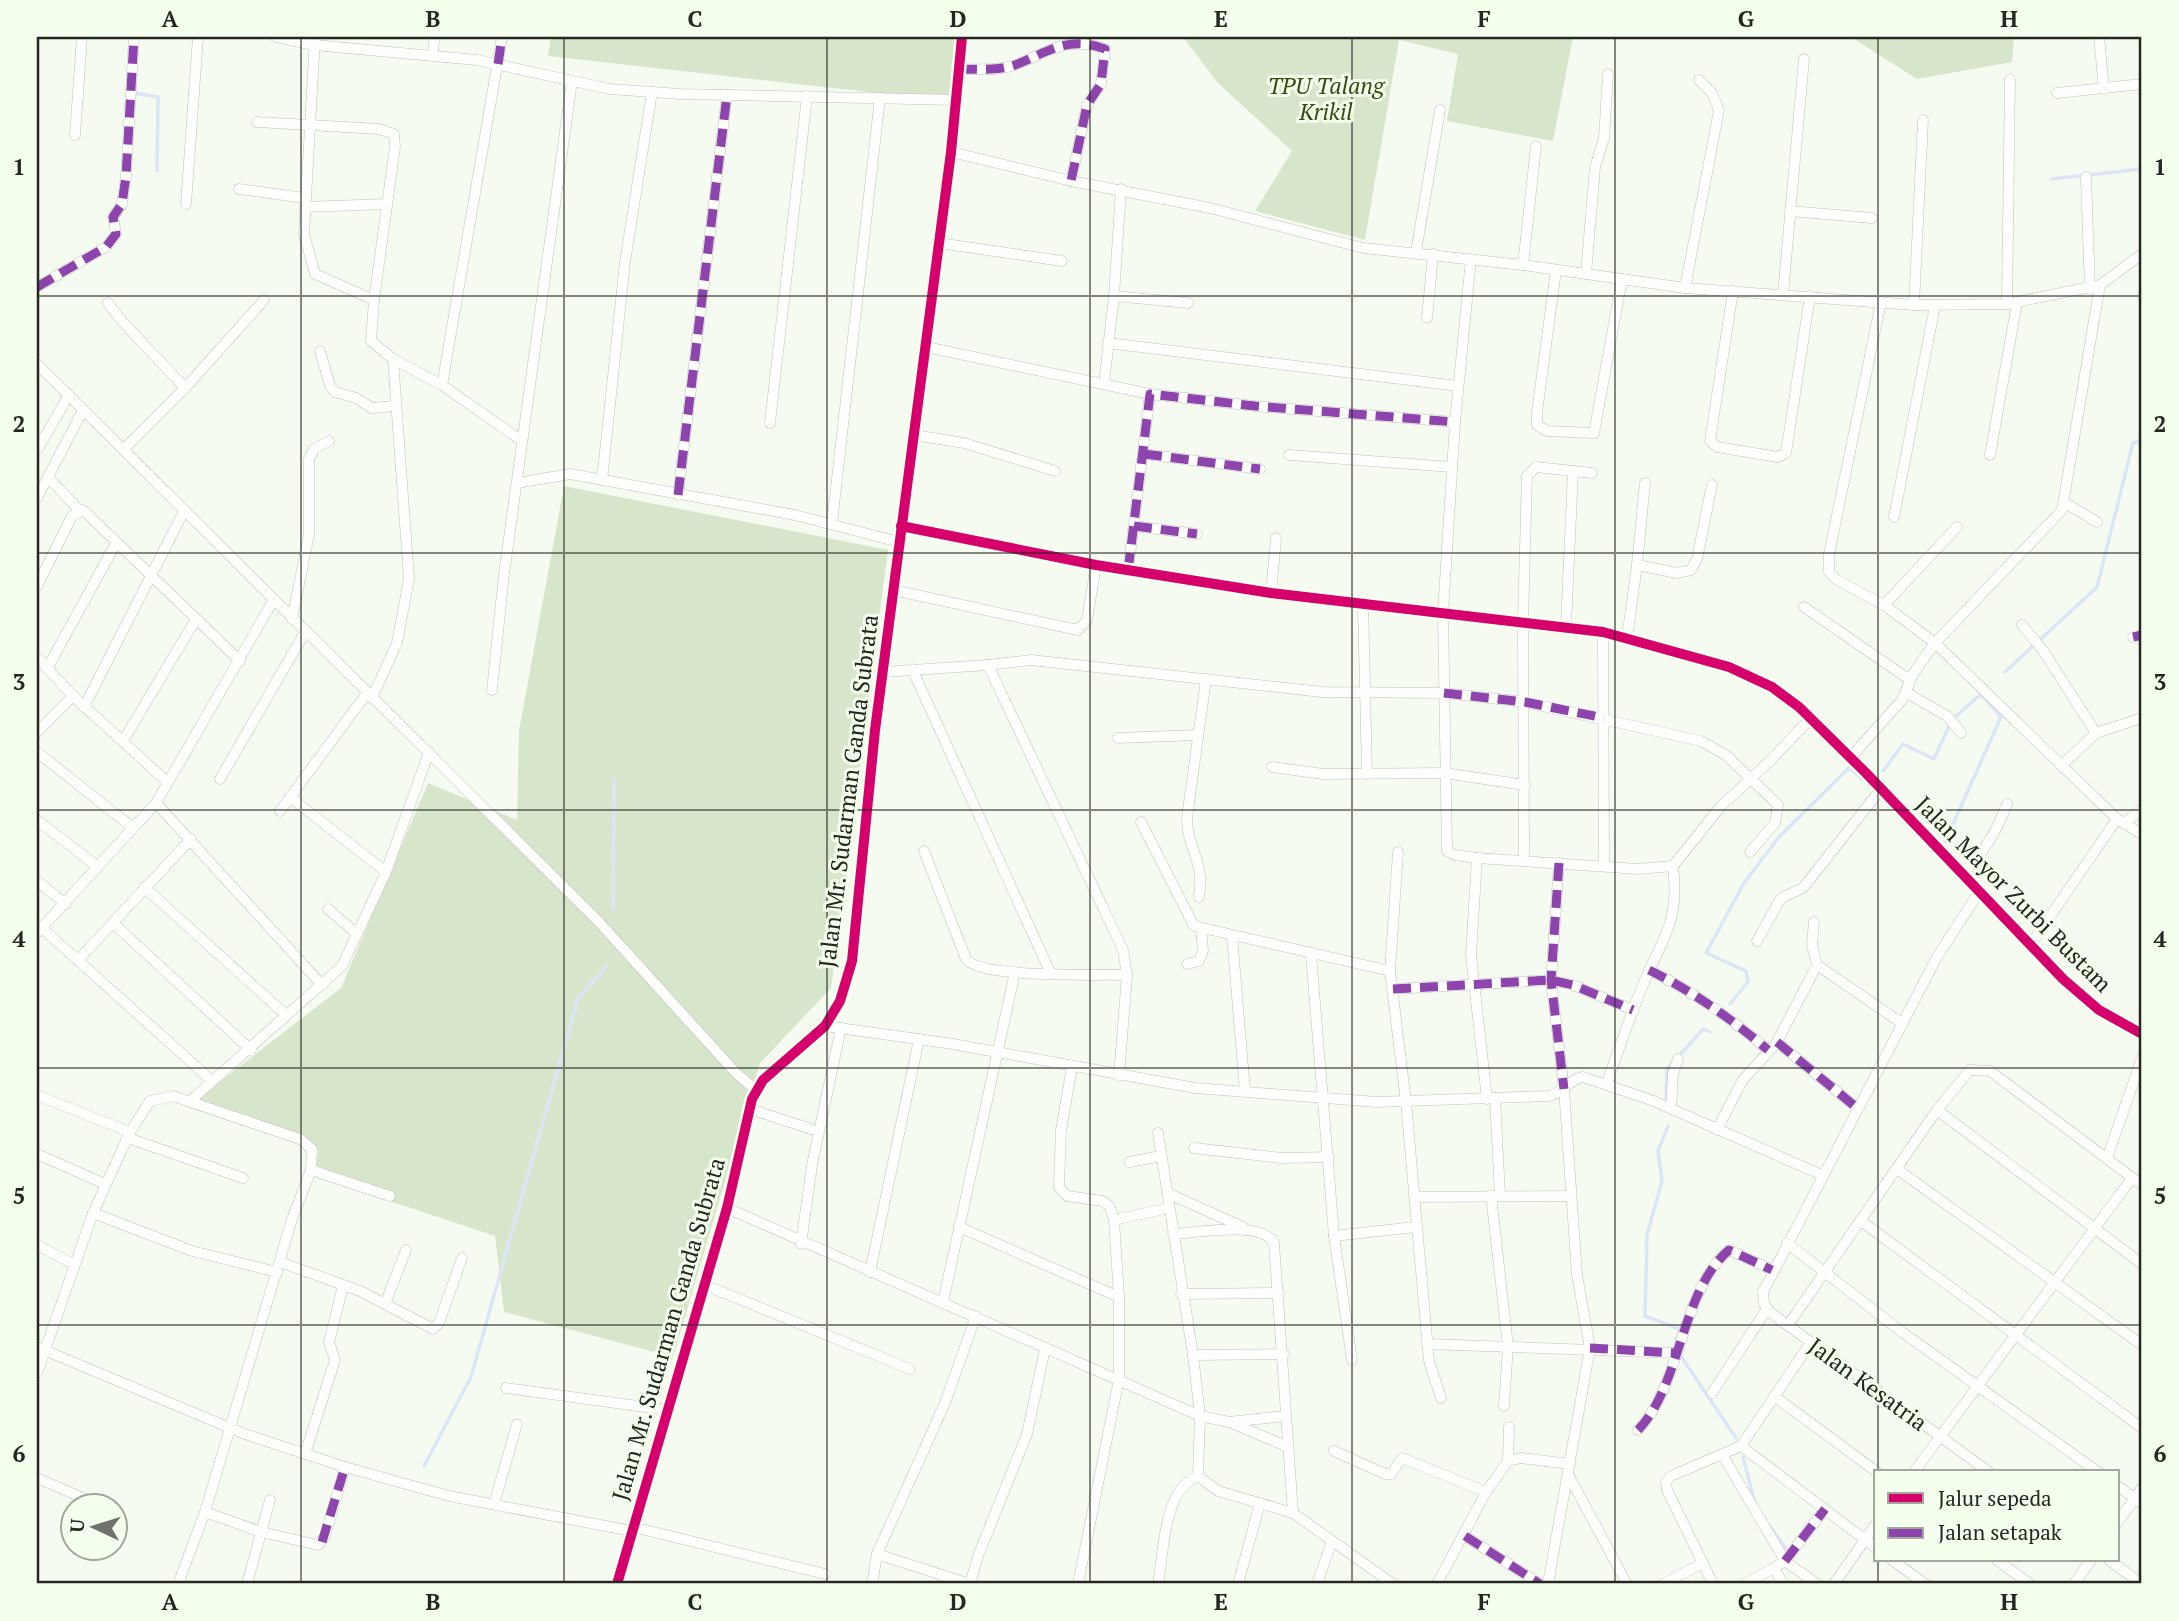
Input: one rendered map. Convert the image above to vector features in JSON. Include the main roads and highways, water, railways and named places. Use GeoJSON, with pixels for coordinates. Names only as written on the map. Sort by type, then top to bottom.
{"type":"FeatureCollection","features":[{"type":"Feature","properties":{"kind":"waterway"},"geometry":{"type":"LineString","coordinates":[[134,93],[158,97],[157,171]]}},
{"type":"Feature","properties":{"kind":"waterway"},"geometry":{"type":"LineString","coordinates":[[2051,179],[2142,169]]}},
{"type":"Feature","properties":{"kind":"waterway"},"geometry":{"type":"LineString","coordinates":[[2005,672],[2097,587],[2133,443],[2142,440]]}},
{"type":"Feature","properties":{"kind":"waterway"},"geometry":{"type":"LineString","coordinates":[[1945,842],[2001,717],[1981,694],[1955,717]]}},
{"type":"Feature","properties":{"kind":"waterway"},"geometry":{"type":"LineString","coordinates":[[1883,771],[1903,744],[1934,759],[1950,724]]}},
{"type":"Feature","properties":{"kind":"waterway"},"geometry":{"type":"LineString","coordinates":[[1730,1004],[1748,982],[1746,971],[1706,953],[1744,883],[1779,837],[1849,768],[1869,785]]}},
{"type":"Feature","properties":{"kind":"waterway"},"geometry":{"type":"LineString","coordinates":[[613,910],[614,778]]}},
{"type":"Feature","properties":{"kind":"waterway"},"geometry":{"type":"LineString","coordinates":[[424,1466],[471,1377],[578,998],[607,966]]}},
{"type":"Feature","properties":{"kind":"waterway"},"geometry":{"type":"LineString","coordinates":[[1678,1057],[1703,1029],[1710,1032]]}},
{"type":"Feature","properties":{"kind":"waterway"},"geometry":{"type":"LineString","coordinates":[[1666,1098],[1667,1069],[1672,1063]]}},
{"type":"Feature","properties":{"kind":"waterway"},"geometry":{"type":"LineString","coordinates":[[1668,1126],[1658,1151],[1662,1181],[1647,1235],[1645,1316],[1680,1329],[1676,1341]]}},
{"type":"Feature","properties":{"kind":"waterway"},"geometry":{"type":"LineString","coordinates":[[1678,1352],[1736,1438]]}},
{"type":"Feature","properties":{"kind":"waterway"},"geometry":{"type":"LineString","coordinates":[[1743,1457],[1754,1500]]}},
{"type":"Feature","properties":{"kind":"waterway"},"geometry":{"type":"LineString","coordinates":[[1768,1524],[1788,1551]]}},
{"type":"Feature","properties":{"kind":"park label","name":"TPU Talang Krikil"},"geometry":{"type":"Point","coordinates":[1326,98]}}]}
